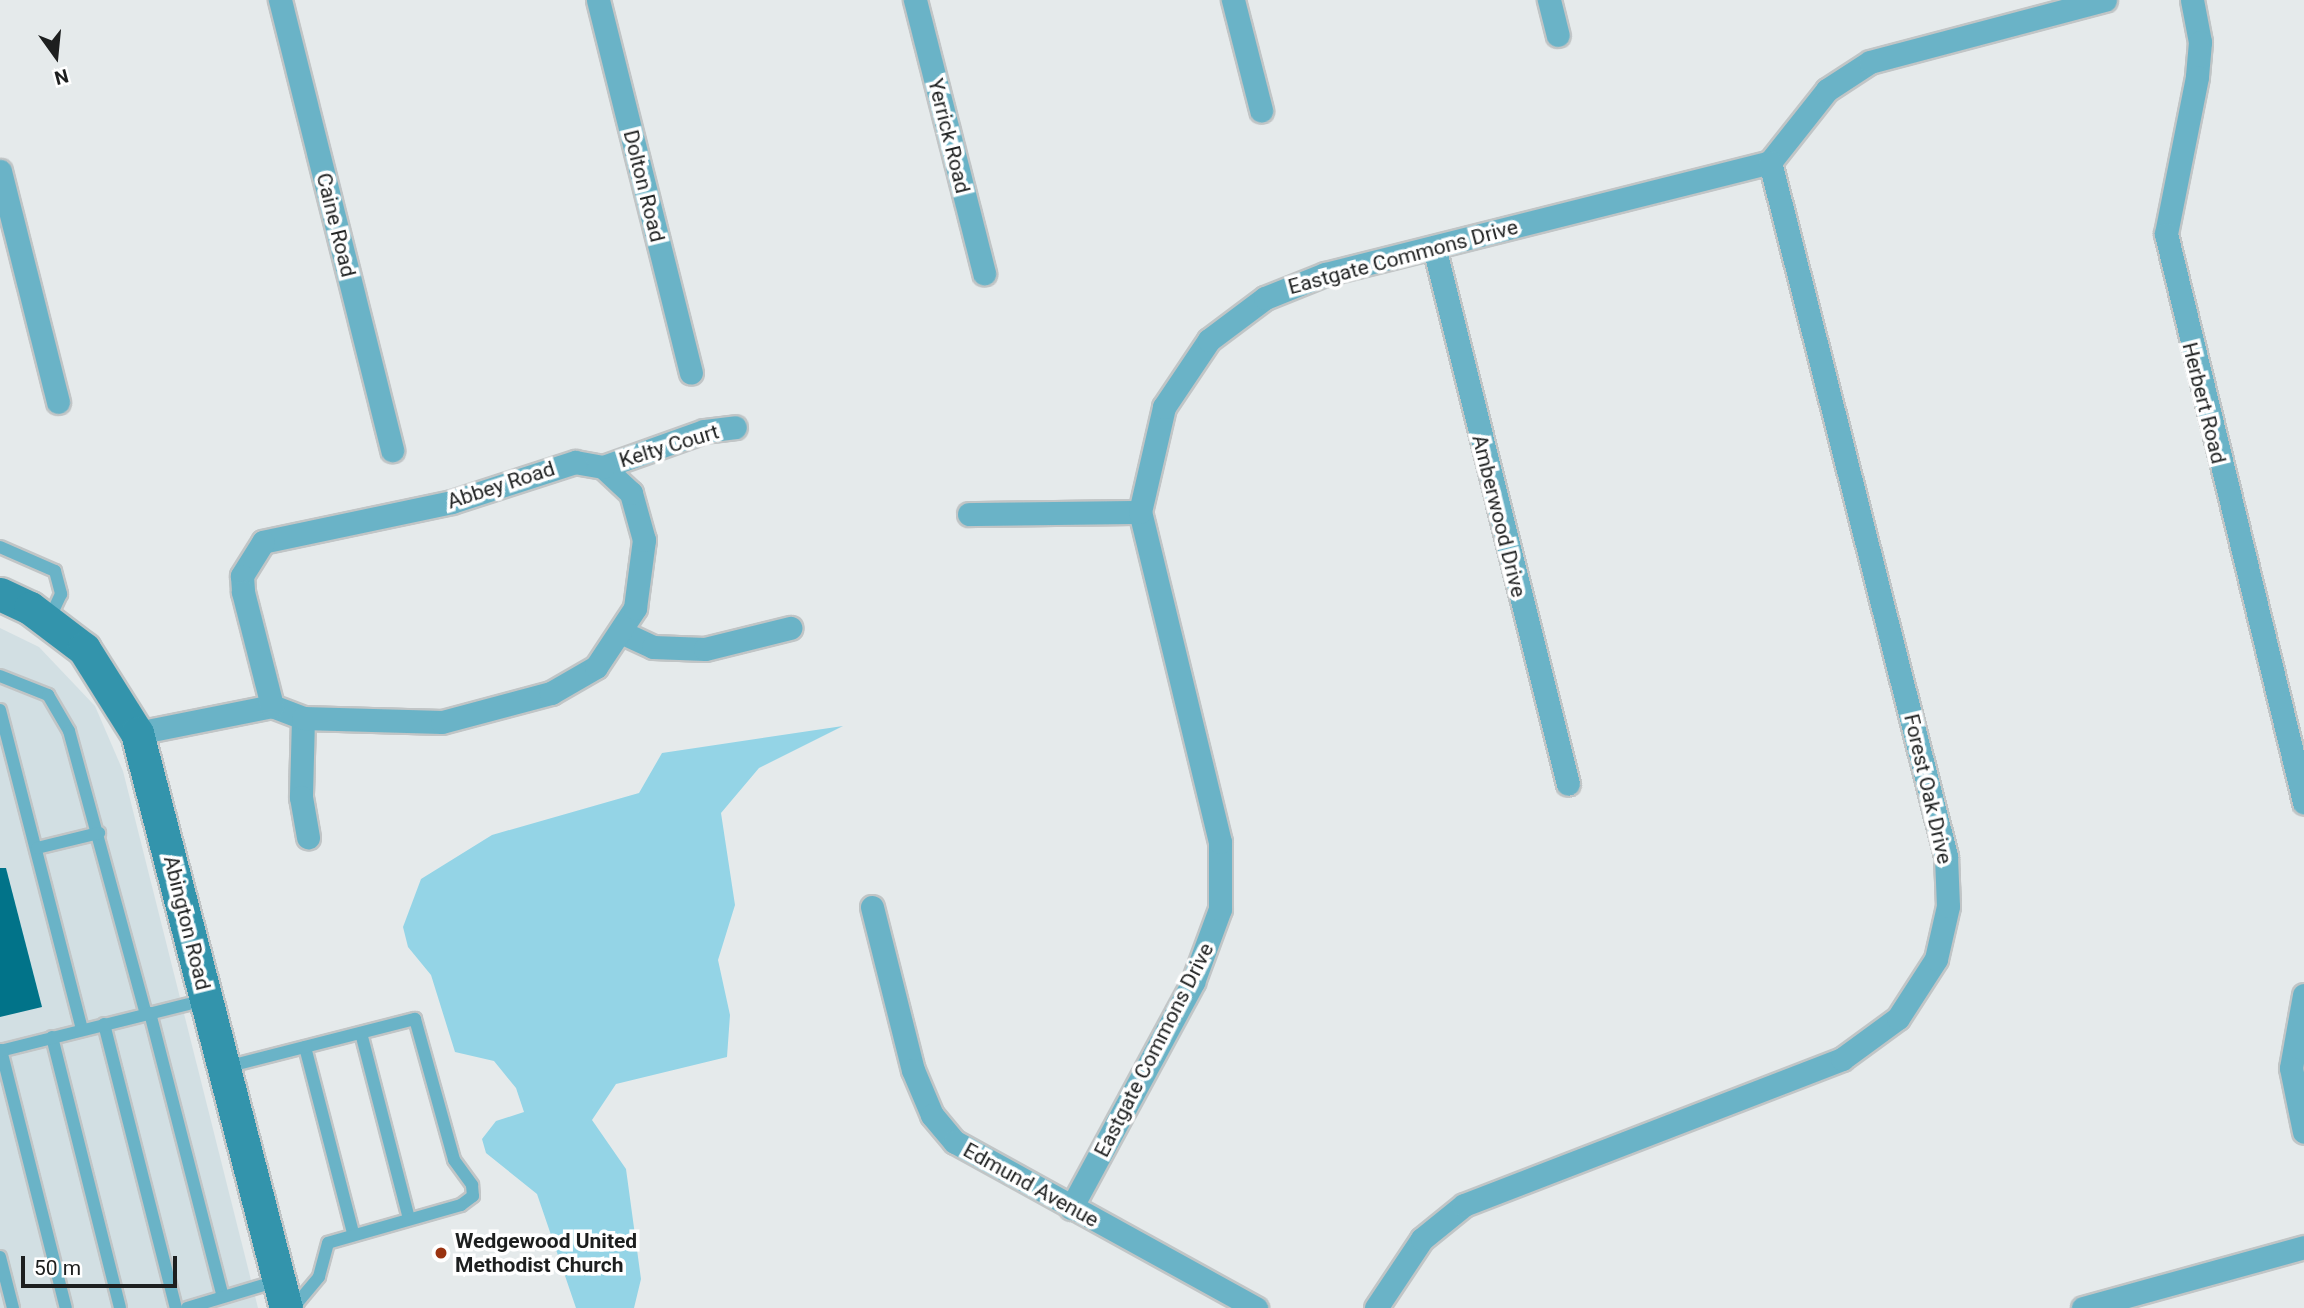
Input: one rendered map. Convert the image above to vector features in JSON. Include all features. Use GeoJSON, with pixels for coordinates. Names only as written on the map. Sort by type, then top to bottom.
{"type":"FeatureCollection","features":[{"type":"Feature","properties":{"kind":"street","name":"Caine Road"},"geometry":{"type":"LineString","coordinates":[[280,0],[391,450]]}},
{"type":"Feature","properties":{"kind":"street","name":"Dolton Road"},"geometry":{"type":"LineString","coordinates":[[598,0],[691,373]]}},
{"type":"Feature","properties":{"kind":"street","name":"Yerrick Road"},"geometry":{"type":"LineString","coordinates":[[915,0],[984,273]]}},
{"type":"Feature","properties":{"kind":"street"},"geometry":{"type":"LineString","coordinates":[[1233,0],[1261,110]]}},
{"type":"Feature","properties":{"kind":"street"},"geometry":{"type":"LineString","coordinates":[[1549,0],[1558,35]]}},
{"type":"Feature","properties":{"kind":"street"},"geometry":{"type":"LineString","coordinates":[[1770,162],[1827,90],[1870,62],[2105,0]]}},
{"type":"Feature","properties":{"kind":"street","name":"Herbert Road"},"geometry":{"type":"LineString","coordinates":[[2192,0],[2200,42],[2197,77],[2166,234],[2304,802]]}},
{"type":"Feature","properties":{"kind":"street","name":"Eastgate Commons Drive"},"geometry":{"type":"LineString","coordinates":[[1071,1208],[1193,982],[1222,891],[1220,842],[1140,512],[1164,407],[1209,340],[1236,316],[1295,284],[1770,162]]}},
{"type":"Feature","properties":{"kind":"street","name":"Forest Oak Drive"},"geometry":{"type":"LineString","coordinates":[[1376,1308],[1415,1247],[1464,1205],[1842,1059],[1898,1018],[1936,959],[1948,905],[1946,856],[1770,162]]}},
{"type":"Feature","properties":{"kind":"street"},"geometry":{"type":"LineString","coordinates":[[0,171],[58,402]]}},
{"type":"Feature","properties":{"kind":"street","name":"Amberwood Drive"},"geometry":{"type":"LineString","coordinates":[[1434,247],[1568,784]]}},
{"type":"Feature","properties":{"kind":"street","name":"Kelty Court"},"geometry":{"type":"LineString","coordinates":[[603,467],[704,431],[735,427]]}},
{"type":"Feature","properties":{"kind":"street","name":"Abbey Road"},"geometry":{"type":"LineString","coordinates":[[272,706],[243,592],[242,576],[263,542],[452,502],[559,465],[603,467]]}},
{"type":"Feature","properties":{"kind":"street"},"geometry":{"type":"LineString","coordinates":[[137,733],[272,706],[303,718],[393,724],[489,714],[582,678],[623,632],[639,592],[643,532],[631,493],[603,467]]}},
{"type":"Feature","properties":{"kind":"street"},"geometry":{"type":"LineString","coordinates":[[969,514],[1140,512]]}},
{"type":"Feature","properties":{"kind":"street","name":"Abington Road"},"geometry":{"type":"LineString","coordinates":[[0,594],[49,620],[102,672],[137,733],[222,1068],[286,1299]]}},
{"type":"Feature","properties":{"kind":"street"},"geometry":{"type":"LineString","coordinates":[[623,632],[653,647],[705,649],[790,628]]}},
{"type":"Feature","properties":{"kind":"street"},"geometry":{"type":"LineString","coordinates":[[303,718],[301,786],[308,837]]}},
{"type":"Feature","properties":{"kind":"street","name":"Edmund Avenue"},"geometry":{"type":"LineString","coordinates":[[872,907],[913,1070],[932,1115],[971,1155],[1256,1308]]}},
{"type":"Feature","properties":{"kind":"street"},"geometry":{"type":"LineString","coordinates":[[2304,995],[2291,1068],[2304,1132]]}},
{"type":"Feature","properties":{"kind":"street"},"geometry":{"type":"LineString","coordinates":[[2083,1308],[2304,1247]]}},
{"type":"Feature","properties":{"kind":"lane"},"geometry":{"type":"LineString","coordinates":[[0,547],[55,571],[61,594],[49,620]]}},
{"type":"Feature","properties":{"kind":"lane"},"geometry":{"type":"LineString","coordinates":[[0,676],[37,687],[56,705],[75,748],[223,1297]]}},
{"type":"Feature","properties":{"kind":"lane"},"geometry":{"type":"LineString","coordinates":[[0,710],[82,1030]]}},
{"type":"Feature","properties":{"kind":"lane"},"geometry":{"type":"LineString","coordinates":[[37,848],[99,832]]}},
{"type":"Feature","properties":{"kind":"lane"},"geometry":{"type":"LineString","coordinates":[[66,1308],[1,1050],[206,1000]]}},
{"type":"Feature","properties":{"kind":"lane"},"geometry":{"type":"LineString","coordinates":[[187,1308],[223,1297],[286,1299],[319,1277],[328,1243],[353,1232],[461,1205],[473,1196],[472,1185],[454,1160],[415,1019],[222,1068]]}},
{"type":"Feature","properties":{"kind":"lane"},"geometry":{"type":"LineString","coordinates":[[104,1024],[176,1308]]}},
{"type":"Feature","properties":{"kind":"lane"},"geometry":{"type":"LineString","coordinates":[[361,1033],[409,1218]]}},
{"type":"Feature","properties":{"kind":"lane"},"geometry":{"type":"LineString","coordinates":[[52,1037],[120,1308]]}},
{"type":"Feature","properties":{"kind":"lane"},"geometry":{"type":"LineString","coordinates":[[304,1047],[353,1232]]}},
{"type":"Feature","properties":{"kind":"lane"},"geometry":{"type":"LineString","coordinates":[[0,1257],[13,1308]]}},
{"type":"Feature","properties":{"kind":"shaded area"},"geometry":{"type":"Polygon","coordinates":[[[0,628],[39,647],[95,706],[123,771],[258,1308],[0,1308],[0,628]]]}},
{"type":"Feature","properties":{"kind":"shaded area"},"geometry":{"type":"Polygon","coordinates":[[[843,726],[759,768],[721,813],[735,905],[718,960],[730,1015],[727,1057],[616,1084],[592,1120],[626,1169],[641,1279],[634,1308],[576,1308],[537,1194],[486,1153],[482,1139],[496,1121],[524,1112],[516,1088],[494,1061],[455,1052],[431,975],[408,947],[403,927],[421,879],[492,835],[639,793],[662,753],[843,726]]]}},
{"type":"Feature","properties":{"kind":"building"},"geometry":{"type":"Polygon","coordinates":[[[0,868],[6,868],[42,1007],[0,1017],[0,868]]]}},
{"type":"Feature","properties":{"kind":"place","name":"Wedgewood United Methodist Church"},"geometry":{"type":"Point","coordinates":[441,1253]}}]}
